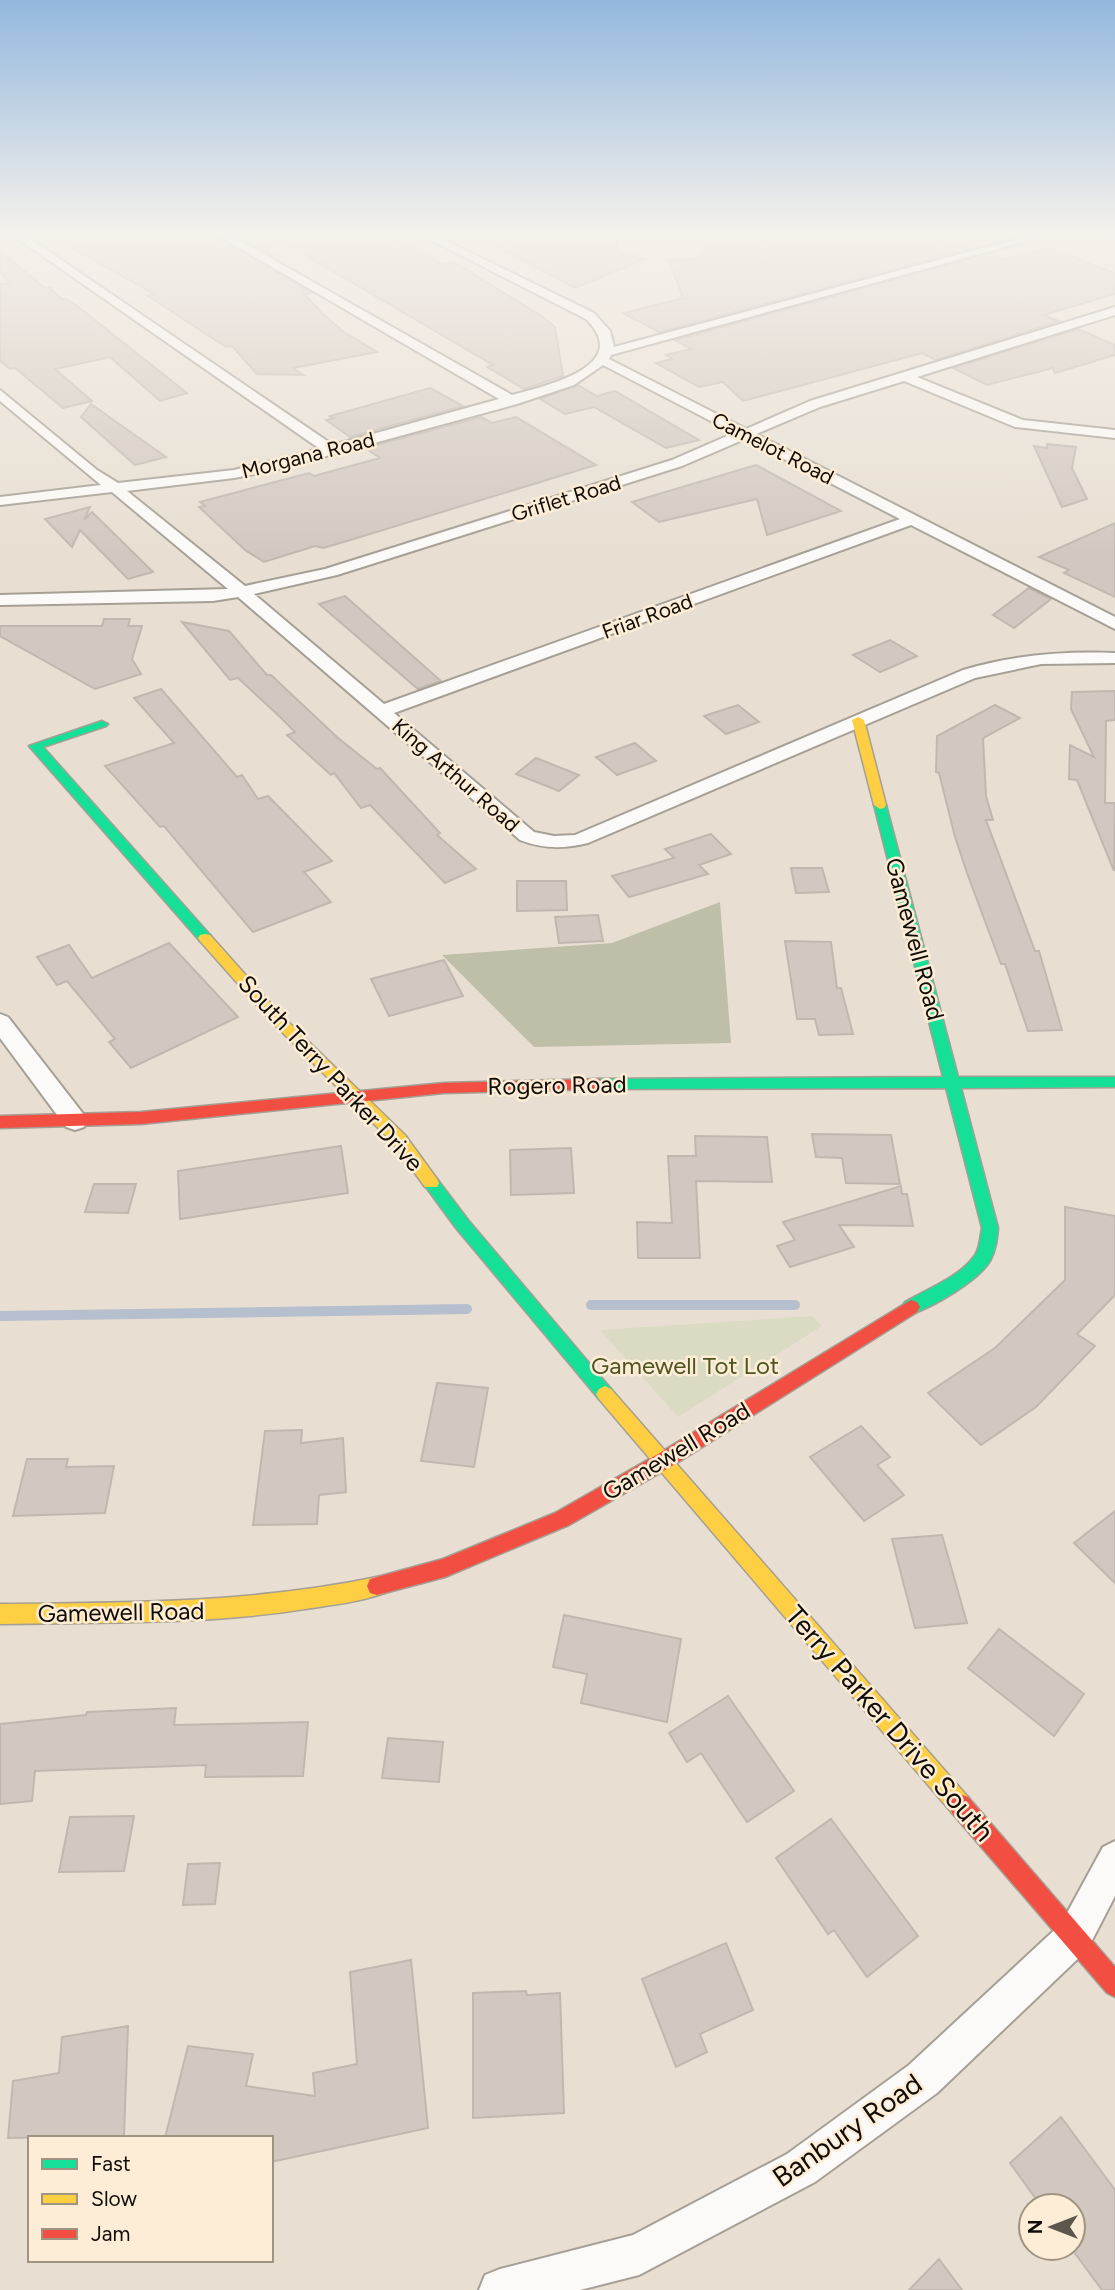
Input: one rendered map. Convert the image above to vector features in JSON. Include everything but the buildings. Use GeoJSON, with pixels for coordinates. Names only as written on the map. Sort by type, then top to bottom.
{"type":"FeatureCollection","features":[{"type":"Feature","properties":{"kind":"street"},"geometry":{"type":"LineString","coordinates":[[175,343],[330,449]]}},
{"type":"Feature","properties":{"kind":"street"},"geometry":{"type":"LineString","coordinates":[[411,343],[512,401]]}},
{"type":"Feature","properties":{"kind":"street"},"geometry":{"type":"LineString","coordinates":[[605,356],[608,343]]}},
{"type":"Feature","properties":{"kind":"street","name":"Morgana Road"},"geometry":{"type":"LineString","coordinates":[[0,501],[234,474],[512,401],[569,382],[605,356],[653,343]]}},
{"type":"Feature","properties":{"kind":"street","name":"Griflet Road"},"geometry":{"type":"LineString","coordinates":[[0,600],[180,598],[242,592],[331,572],[677,463],[815,404],[1012,343]]}},
{"type":"Feature","properties":{"kind":"street","name":"Camelot Road"},"geometry":{"type":"LineString","coordinates":[[605,356],[746,434],[1115,624]]}},
{"type":"Feature","properties":{"kind":"street"},"geometry":{"type":"LineString","coordinates":[[904,376],[1020,424],[1115,434]]}},
{"type":"Feature","properties":{"kind":"street","name":"King Arthur Road"},"geometry":{"type":"LineString","coordinates":[[0,394],[92,472],[242,592],[527,836],[539,842],[555,843],[581,839],[858,720],[994,665],[1051,657],[1115,658]]}},
{"type":"Feature","properties":{"kind":"street","name":"Friar Road"},"geometry":{"type":"LineString","coordinates":[[382,711],[911,520]]}},
{"type":"Feature","properties":{"kind":"street","name":"Gamewell Road"},"geometry":{"type":"LineString","coordinates":[[0,1614],[231,1610],[341,1595],[445,1568],[562,1519],[665,1460],[981,1262],[987,1248],[990,1228],[858,720]]}},
{"type":"Feature","properties":{"kind":"street","name":"South Terry Parker Drive"},"geometry":{"type":"LineString","coordinates":[[102,724],[35,746],[277,1019],[399,1139],[462,1224],[523,1298],[665,1460]]}},
{"type":"Feature","properties":{"kind":"street"},"geometry":{"type":"LineString","coordinates":[[0,1022],[75,1121]]}},
{"type":"Feature","properties":{"kind":"street","name":"Rogero Road"},"geometry":{"type":"LineString","coordinates":[[0,1122],[141,1118],[444,1088],[545,1084],[1115,1082]]}},
{"type":"Feature","properties":{"kind":"street","name":"Terry Parker Drive South"},"geometry":{"type":"LineString","coordinates":[[665,1460],[1115,1985]]}},
{"type":"Feature","properties":{"kind":"street","name":"Banbury Road"},"geometry":{"type":"LineString","coordinates":[[500,2290],[639,2254],[801,2168],[923,2079],[1073,1937],[1115,1859]]}},
{"type":"Feature","properties":{"kind":"green space"},"geometry":{"type":"Polygon","coordinates":[[[720,902],[731,1043],[534,1047],[442,955],[612,943],[720,902]]]}},
{"type":"Feature","properties":{"kind":"green space","name":"Gamewell Tot Lot"},"geometry":{"type":"Polygon","coordinates":[[[812,1316],[822,1326],[678,1417],[600,1330],[812,1316]]]}},
{"type":"Feature","properties":{"kind":"waterway"},"geometry":{"type":"LineString","coordinates":[[591,1305],[795,1305]]}},
{"type":"Feature","properties":{"kind":"waterway"},"geometry":{"type":"LineString","coordinates":[[0,1316],[467,1309]]}},
{"type":"Feature","properties":{"kind":"traffic: fast"},"geometry":{"type":"LineString","coordinates":[[102,724],[35,746],[205,938]]}},
{"type":"Feature","properties":{"kind":"traffic: fast"},"geometry":{"type":"LineString","coordinates":[[880,805],[990,1228],[985,1253],[975,1267],[911,1307]]}},
{"type":"Feature","properties":{"kind":"traffic: fast"},"geometry":{"type":"LineString","coordinates":[[599,1084],[1115,1082]]}},
{"type":"Feature","properties":{"kind":"traffic: fast"},"geometry":{"type":"LineString","coordinates":[[431,1183],[462,1224],[605,1394]]}},
{"type":"Feature","properties":{"kind":"traffic: slow"},"geometry":{"type":"LineString","coordinates":[[858,720],[880,805]]}},
{"type":"Feature","properties":{"kind":"traffic: slow"},"geometry":{"type":"LineString","coordinates":[[205,938],[277,1019],[399,1139],[431,1183]]}},
{"type":"Feature","properties":{"kind":"traffic: slow"},"geometry":{"type":"LineString","coordinates":[[605,1394],[960,1805]]}},
{"type":"Feature","properties":{"kind":"traffic: slow"},"geometry":{"type":"LineString","coordinates":[[0,1614],[237,1608],[331,1596],[377,1586]]}},
{"type":"Feature","properties":{"kind":"traffic: jam"},"geometry":{"type":"LineString","coordinates":[[0,1122],[141,1118],[444,1088],[599,1084]]}},
{"type":"Feature","properties":{"kind":"traffic: jam"},"geometry":{"type":"LineString","coordinates":[[377,1586],[445,1568],[562,1519],[665,1460],[911,1307]]}},
{"type":"Feature","properties":{"kind":"traffic: jam"},"geometry":{"type":"LineString","coordinates":[[960,1805],[1115,1985]]}}]}
